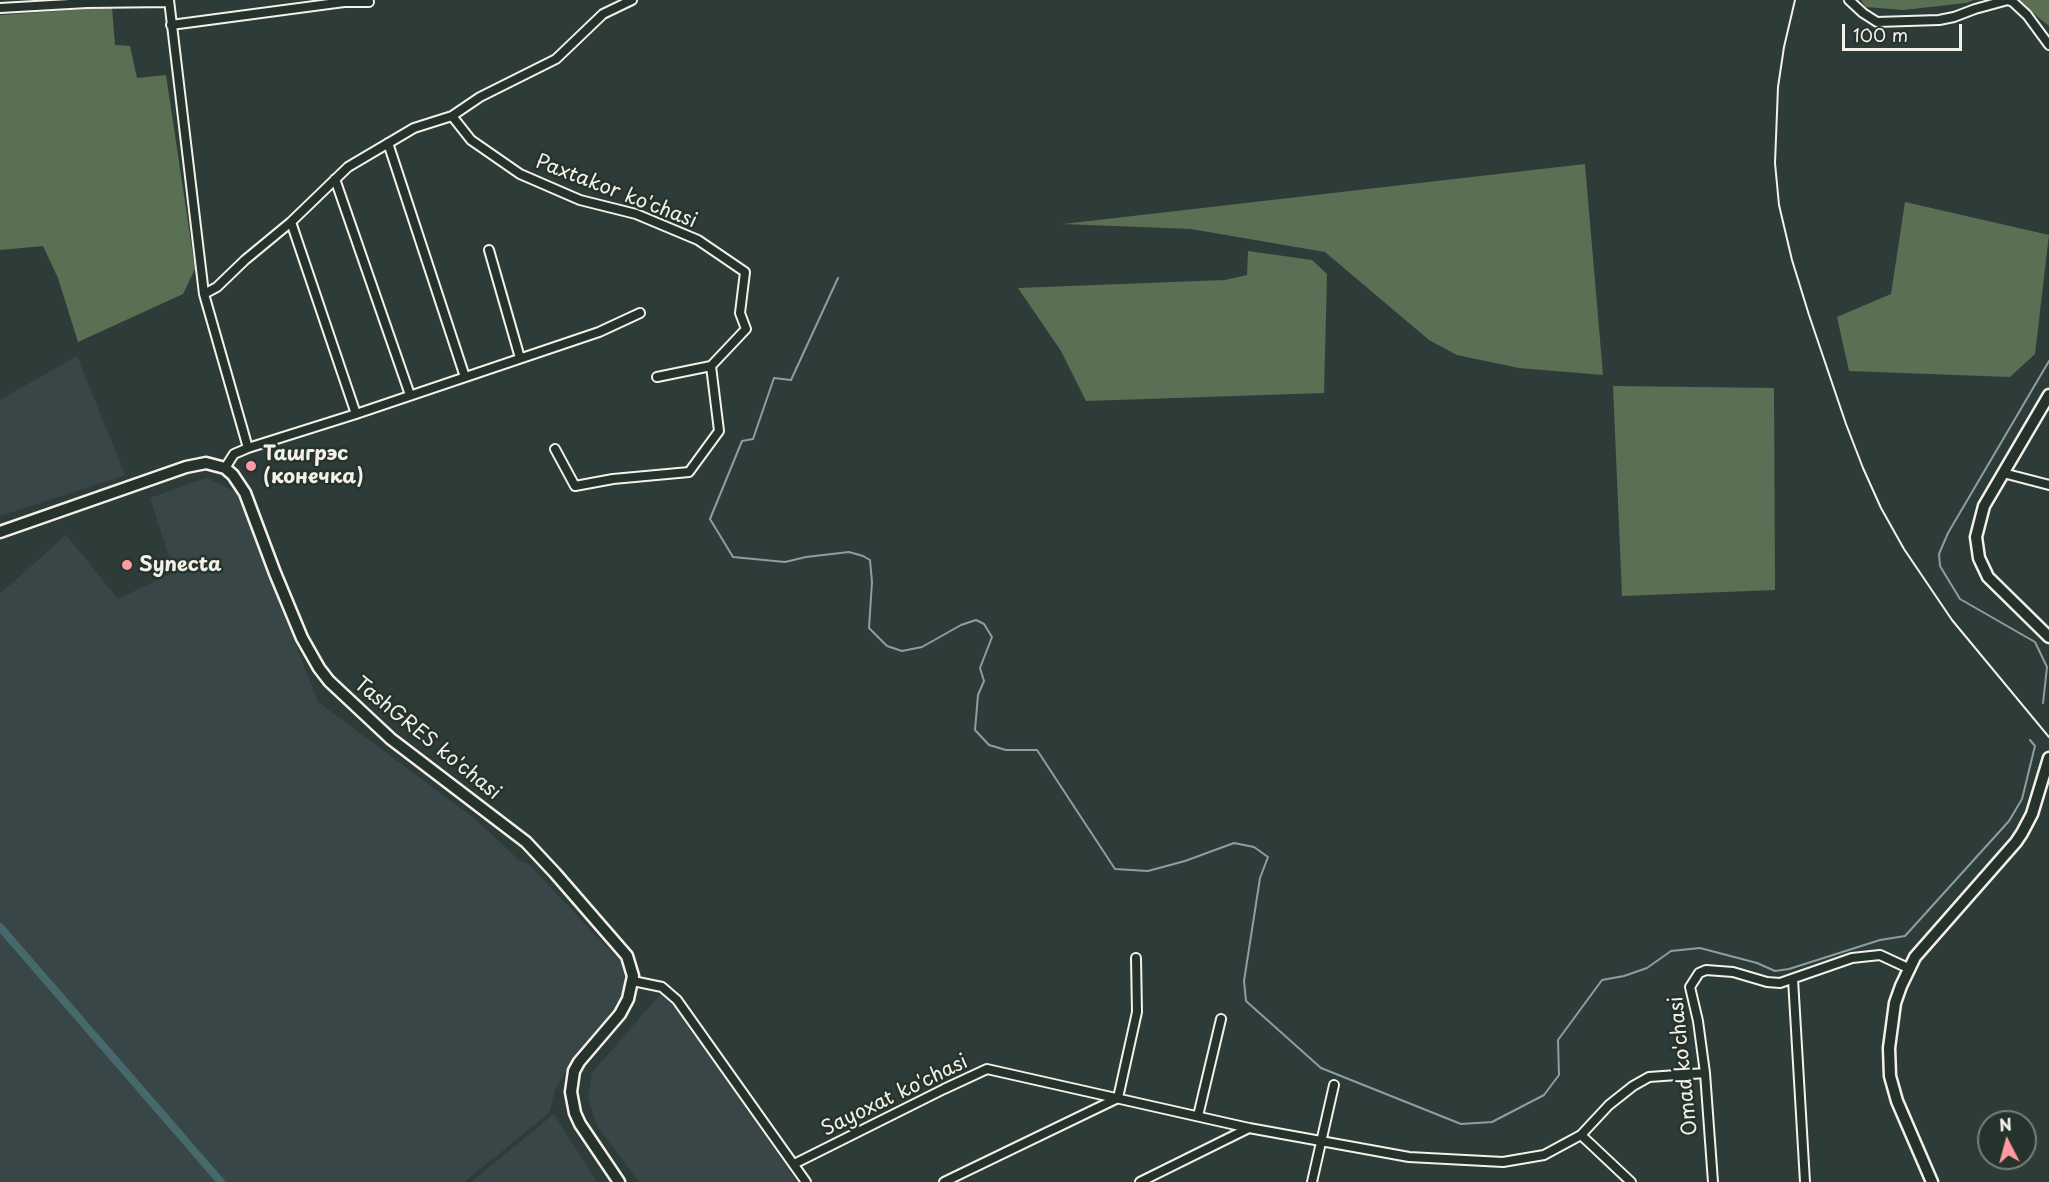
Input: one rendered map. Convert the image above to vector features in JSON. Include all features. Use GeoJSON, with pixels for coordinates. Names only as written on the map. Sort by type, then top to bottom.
{"type":"FeatureCollection","features":[{"type":"Feature","properties":{"kind":"main road"},"geometry":{"type":"LineString","coordinates":[[2049,395],[1980,516],[1976,537],[1979,558],[1995,585],[2049,637]]}},
{"type":"Feature","properties":{"kind":"main road"},"geometry":{"type":"LineString","coordinates":[[0,532],[186,467],[206,463],[225,468]]}},
{"type":"Feature","properties":{"kind":"main road","name":"TashGRES ko'chasi"},"geometry":{"type":"LineString","coordinates":[[225,468],[240,482],[302,638],[329,681],[391,739],[526,842],[617,943],[629,961],[633,981]]}},
{"type":"Feature","properties":{"kind":"main road"},"geometry":{"type":"LineString","coordinates":[[1932,1182],[1897,1101],[1890,1076],[1891,1026],[1895,1003],[1908,968],[1923,948],[2016,842],[2032,814],[2049,758]]}},
{"type":"Feature","properties":{"kind":"main road"},"geometry":{"type":"LineString","coordinates":[[619,1182],[580,1124],[575,1113],[571,1092],[574,1071],[579,1062],[622,1011],[633,981]]}},
{"type":"Feature","properties":{"kind":"street"},"geometry":{"type":"LineString","coordinates":[[204,294],[217,287],[245,260],[291,222],[348,167],[414,128],[452,116],[480,97],[556,59],[603,14],[632,0]]}},
{"type":"Feature","properties":{"kind":"street"},"geometry":{"type":"LineString","coordinates":[[1849,0],[1877,22],[1939,20],[2008,0],[2027,15],[2049,45]]}},
{"type":"Feature","properties":{"kind":"street"},"geometry":{"type":"LineString","coordinates":[[0,8],[10,4],[169,1],[204,294],[248,448]]}},
{"type":"Feature","properties":{"kind":"street"},"geometry":{"type":"LineString","coordinates":[[171,25],[343,1],[369,2]]}},
{"type":"Feature","properties":{"kind":"street","name":"Paxtakor ko'chasi"},"geometry":{"type":"LineString","coordinates":[[452,116],[471,140],[520,174],[580,200],[636,214],[698,240],[745,272],[740,313],[746,329],[711,366]]}},
{"type":"Feature","properties":{"kind":"street"},"geometry":{"type":"LineString","coordinates":[[388,143],[465,377]]}},
{"type":"Feature","properties":{"kind":"street"},"geometry":{"type":"LineString","coordinates":[[335,179],[410,395]]}},
{"type":"Feature","properties":{"kind":"street"},"geometry":{"type":"LineString","coordinates":[[291,222],[356,414]]}},
{"type":"Feature","properties":{"kind":"street"},"geometry":{"type":"LineString","coordinates":[[489,250],[520,358]]}},
{"type":"Feature","properties":{"kind":"street"},"geometry":{"type":"LineString","coordinates":[[225,468],[234,454],[248,448],[599,332],[640,313]]}},
{"type":"Feature","properties":{"kind":"street"},"geometry":{"type":"LineString","coordinates":[[555,449],[576,486],[613,479],[689,472],[719,431],[711,366],[657,377]]}},
{"type":"Feature","properties":{"kind":"street"},"geometry":{"type":"LineString","coordinates":[[2003,473],[2049,485]]}},
{"type":"Feature","properties":{"kind":"street","name":"Omad ko'chasi"},"geometry":{"type":"LineString","coordinates":[[1713,1182],[1705,1073],[1698,1021],[1690,987],[1699,973],[1706,970],[1733,972],[1780,983],[1852,958],[1880,955],[1908,968]]}},
{"type":"Feature","properties":{"kind":"street"},"geometry":{"type":"LineString","coordinates":[[944,1182],[1118,1098],[1137,1012],[1136,958]]}},
{"type":"Feature","properties":{"kind":"street"},"geometry":{"type":"LineString","coordinates":[[1793,979],[1805,1182]]}},
{"type":"Feature","properties":{"kind":"street"},"geometry":{"type":"LineString","coordinates":[[633,981],[662,987],[677,1000],[806,1182]]}},
{"type":"Feature","properties":{"kind":"street"},"geometry":{"type":"LineString","coordinates":[[1198,1116],[1221,1019]]}},
{"type":"Feature","properties":{"kind":"street","name":"Sayoxat ko'chasi"},"geometry":{"type":"LineString","coordinates":[[794,1164],[987,1070],[1249,1128],[1409,1157],[1503,1162],[1544,1155],[1581,1135],[1609,1105],[1633,1086],[1649,1077],[1705,1073]]}},
{"type":"Feature","properties":{"kind":"street"},"geometry":{"type":"LineString","coordinates":[[1312,1182],[1334,1085]]}},
{"type":"Feature","properties":{"kind":"street"},"geometry":{"type":"LineString","coordinates":[[1140,1182],[1249,1128]]}},
{"type":"Feature","properties":{"kind":"street"},"geometry":{"type":"LineString","coordinates":[[1581,1135],[1631,1182]]}},
{"type":"Feature","properties":{"kind":"shaded area"},"geometry":{"type":"Polygon","coordinates":[[[77,356],[125,475],[0,516],[0,400],[77,356]]]}},
{"type":"Feature","properties":{"kind":"shaded area"},"geometry":{"type":"Polygon","coordinates":[[[206,478],[237,492],[318,702],[474,818],[520,861],[528,863],[626,968],[622,999],[577,1054],[556,1087],[549,1113],[464,1182],[0,1182],[0,594],[66,535],[118,599],[174,572],[150,498],[206,478]]]}},
{"type":"Feature","properties":{"kind":"shaded area"},"geometry":{"type":"Polygon","coordinates":[[[663,991],[677,1005],[797,1182],[639,1182],[597,1126],[588,1098],[592,1073],[663,991]]]}},
{"type":"Feature","properties":{"kind":"shaded area"},"geometry":{"type":"Polygon","coordinates":[[[554,1114],[597,1182],[471,1182],[554,1114]]]}},
{"type":"Feature","properties":{"kind":"green space"},"geometry":{"type":"Polygon","coordinates":[[[1861,0],[1974,0],[1966,3],[1903,10],[1866,7],[1861,0]]]}},
{"type":"Feature","properties":{"kind":"green space"},"geometry":{"type":"Polygon","coordinates":[[[2017,0],[2049,0],[2049,26],[2017,0]]]}},
{"type":"Feature","properties":{"kind":"green space"},"geometry":{"type":"Polygon","coordinates":[[[112,7],[115,45],[130,46],[137,78],[166,75],[195,269],[183,294],[78,342],[58,278],[43,246],[0,250],[0,15],[112,7]]]}},
{"type":"Feature","properties":{"kind":"green space"},"geometry":{"type":"Polygon","coordinates":[[[1585,164],[1603,375],[1519,368],[1457,355],[1429,340],[1325,252],[1191,229],[1063,224],[1585,164]]]}},
{"type":"Feature","properties":{"kind":"green space"},"geometry":{"type":"Polygon","coordinates":[[[1905,202],[2049,235],[2035,354],[2010,377],[1849,371],[1837,317],[1891,294],[1905,202]]]}},
{"type":"Feature","properties":{"kind":"green space"},"geometry":{"type":"Polygon","coordinates":[[[1248,251],[1312,260],[1327,274],[1324,393],[1086,401],[1061,351],[1018,288],[1225,280],[1247,275],[1248,251]]]}},
{"type":"Feature","properties":{"kind":"green space"},"geometry":{"type":"Polygon","coordinates":[[[1613,386],[1774,388],[1775,590],[1622,596],[1613,386]]]}},
{"type":"Feature","properties":{"kind":"waterway"},"geometry":{"type":"LineString","coordinates":[[838,278],[791,380],[774,378],[753,439],[742,441],[710,519],[733,557],[785,562],[849,552],[863,556],[870,560],[872,582],[869,628],[887,646],[902,651],[922,647],[961,625],[976,620],[984,624],[992,637],[980,668],[984,681],[978,695],[975,730],[989,745],[1006,750],[1037,750],[1115,869],[1148,871],[1185,861],[1234,843],[1254,847],[1268,857],[1260,878],[1244,981],[1246,1001],[1321,1068],[1461,1124],[1492,1122],[1544,1095],[1559,1075],[1558,1040],[1602,980],[1624,976],[1647,968],[1671,951],[1700,948],[1757,963],[1775,971],[1789,969],[1880,940],[1905,936],[2009,821],[2022,799],[2035,746],[2030,740]]}},
{"type":"Feature","properties":{"kind":"waterway"},"geometry":{"type":"LineString","coordinates":[[2043,703],[2047,667],[2035,642],[1960,599],[1940,566],[1939,554],[1948,533],[2049,361]]}},
{"type":"Feature","properties":{"kind":"waterway"},"geometry":{"type":"LineString","coordinates":[[0,927],[221,1182]]}},
{"type":"Feature","properties":{"kind":"railway"},"geometry":{"type":"LineString","coordinates":[[1795,0],[1778,87],[1775,163],[1779,205],[1792,260],[1846,424],[1881,508],[1904,549],[1952,620],[2049,737]]}},
{"type":"Feature","properties":{"kind":"place","name":"Ташгрэс (конечка)"},"geometry":{"type":"Point","coordinates":[251,466]}},
{"type":"Feature","properties":{"kind":"place","name":"Synecta"},"geometry":{"type":"Point","coordinates":[127,565]}}]}
